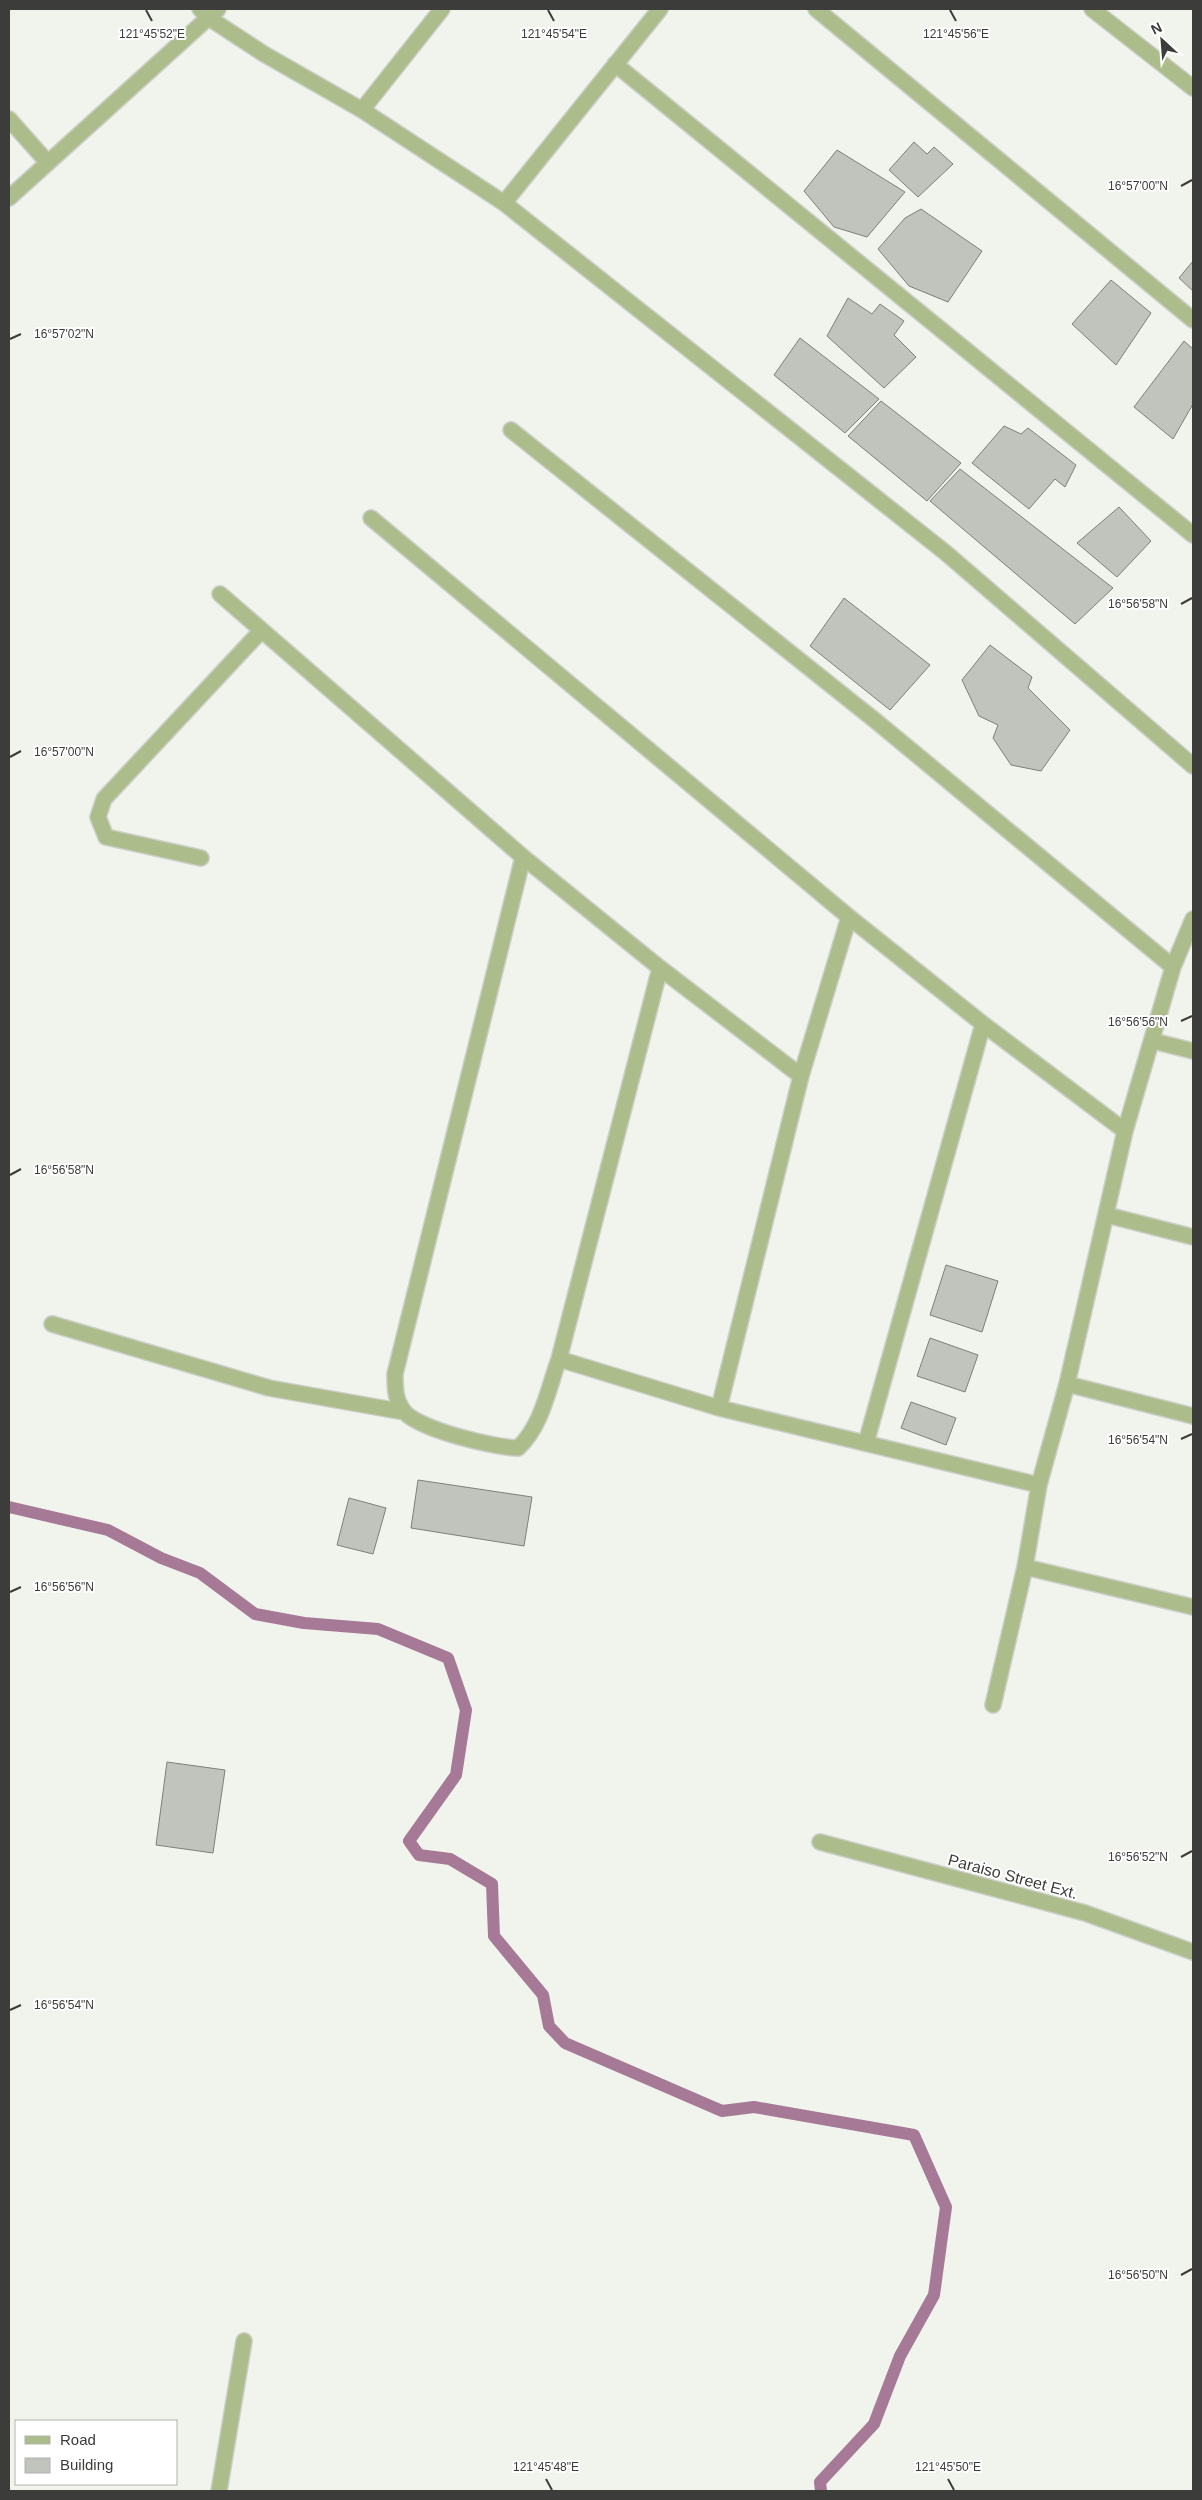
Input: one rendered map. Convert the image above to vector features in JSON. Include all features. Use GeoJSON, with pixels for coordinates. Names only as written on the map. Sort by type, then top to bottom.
{"type":"FeatureCollection","features":[{"type":"Feature","properties":{"kind":"street"},"geometry":{"type":"LineString","coordinates":[[362,110],[442,9]]}},
{"type":"Feature","properties":{"kind":"street"},"geometry":{"type":"LineString","coordinates":[[504,203],[660,9]]}},
{"type":"Feature","properties":{"kind":"street"},"geometry":{"type":"LineString","coordinates":[[816,9],[1193,320]]}},
{"type":"Feature","properties":{"kind":"street"},"geometry":{"type":"LineString","coordinates":[[1092,9],[1193,88]]}},
{"type":"Feature","properties":{"kind":"street"},"geometry":{"type":"LineString","coordinates":[[9,198],[209,12],[264,54],[362,110],[504,203],[946,553],[1193,766]]}},
{"type":"Feature","properties":{"kind":"street"},"geometry":{"type":"LineString","coordinates":[[615,64],[1193,535]]}},
{"type":"Feature","properties":{"kind":"street"},"geometry":{"type":"LineString","coordinates":[[9,119],[48,163]]}},
{"type":"Feature","properties":{"kind":"street"},"geometry":{"type":"LineString","coordinates":[[511,430],[877,722],[1174,967]]}},
{"type":"Feature","properties":{"kind":"street"},"geometry":{"type":"LineString","coordinates":[[371,518],[849,917],[983,1024],[1125,1131]]}},
{"type":"Feature","properties":{"kind":"street"},"geometry":{"type":"LineString","coordinates":[[220,594],[522,856],[660,968],[801,1076]]}},
{"type":"Feature","properties":{"kind":"street"},"geometry":{"type":"LineString","coordinates":[[201,858],[106,837],[98,817],[104,799],[261,631]]}},
{"type":"Feature","properties":{"kind":"street"},"geometry":{"type":"LineString","coordinates":[[404,1412],[395,1394],[395,1374],[522,856]]}},
{"type":"Feature","properties":{"kind":"street"},"geometry":{"type":"LineString","coordinates":[[719,1408],[801,1076],[849,917]]}},
{"type":"Feature","properties":{"kind":"street"},"geometry":{"type":"LineString","coordinates":[[993,1705],[1024,1567],[1039,1485],[1067,1384],[1125,1131],[1174,967],[1193,920]]}},
{"type":"Feature","properties":{"kind":"street"},"geometry":{"type":"LineString","coordinates":[[52,1324],[269,1388],[404,1412],[423,1425],[501,1448],[518,1448],[528,1439],[539,1417],[559,1359],[660,968]]}},
{"type":"Feature","properties":{"kind":"street"},"geometry":{"type":"LineString","coordinates":[[866,1443],[983,1024]]}},
{"type":"Feature","properties":{"kind":"street"},"geometry":{"type":"LineString","coordinates":[[1153,1041],[1193,1052]]}},
{"type":"Feature","properties":{"kind":"street"},"geometry":{"type":"LineString","coordinates":[[1107,1214],[1193,1237]]}},
{"type":"Feature","properties":{"kind":"street"},"geometry":{"type":"LineString","coordinates":[[559,1359],[719,1408],[1039,1485]]}},
{"type":"Feature","properties":{"kind":"street"},"geometry":{"type":"LineString","coordinates":[[1067,1384],[1193,1416]]}},
{"type":"Feature","properties":{"kind":"street"},"geometry":{"type":"LineString","coordinates":[[1024,1567],[1193,1607]]}},
{"type":"Feature","properties":{"kind":"street","name":"Paraiso Street Ext."},"geometry":{"type":"LineString","coordinates":[[820,1842],[1085,1913],[1193,1952]]}},
{"type":"Feature","properties":{"kind":"street"},"geometry":{"type":"LineString","coordinates":[[220,2491],[244,2341]]}},
{"type":"Feature","properties":{"kind":"building"},"geometry":{"type":"Polygon","coordinates":[[[914,142],[927,154],[934,147],[953,164],[918,197],[889,170],[914,142]]]}},
{"type":"Feature","properties":{"kind":"building"},"geometry":{"type":"Polygon","coordinates":[[[837,150],[905,192],[867,237],[834,227],[804,191],[837,150]]]}},
{"type":"Feature","properties":{"kind":"building"},"geometry":{"type":"Polygon","coordinates":[[[921,209],[982,251],[948,302],[909,286],[878,249],[905,218],[921,209]]]}},
{"type":"Feature","properties":{"kind":"building"},"geometry":{"type":"Polygon","coordinates":[[[1193,261],[1193,291],[1179,278],[1193,261]]]}},
{"type":"Feature","properties":{"kind":"building"},"geometry":{"type":"Polygon","coordinates":[[[1111,280],[1151,313],[1116,365],[1072,324],[1111,280]]]}},
{"type":"Feature","properties":{"kind":"building"},"geometry":{"type":"Polygon","coordinates":[[[848,298],[872,314],[880,304],[904,321],[894,335],[916,357],[884,388],[827,336],[848,298]]]}},
{"type":"Feature","properties":{"kind":"building"},"geometry":{"type":"Polygon","coordinates":[[[800,338],[879,399],[845,433],[774,375],[800,338]]]}},
{"type":"Feature","properties":{"kind":"building"},"geometry":{"type":"Polygon","coordinates":[[[1184,341],[1193,349],[1193,404],[1173,439],[1134,407],[1184,341]]]}},
{"type":"Feature","properties":{"kind":"building"},"geometry":{"type":"Polygon","coordinates":[[[881,401],[961,463],[927,501],[848,436],[881,401]]]}},
{"type":"Feature","properties":{"kind":"building"},"geometry":{"type":"Polygon","coordinates":[[[1004,426],[1021,434],[1028,428],[1076,465],[1065,487],[1055,479],[1029,509],[972,463],[1004,426]]]}},
{"type":"Feature","properties":{"kind":"building"},"geometry":{"type":"Polygon","coordinates":[[[960,469],[1113,588],[1075,624],[930,501],[960,469]]]}},
{"type":"Feature","properties":{"kind":"building"},"geometry":{"type":"Polygon","coordinates":[[[1119,507],[1151,541],[1117,577],[1077,543],[1119,507]]]}},
{"type":"Feature","properties":{"kind":"building"},"geometry":{"type":"Polygon","coordinates":[[[844,598],[930,665],[890,710],[810,646],[844,598]]]}},
{"type":"Feature","properties":{"kind":"building"},"geometry":{"type":"Polygon","coordinates":[[[990,645],[1032,677],[1028,688],[1070,730],[1041,771],[1011,765],[993,738],[998,725],[979,716],[962,680],[990,645]]]}},
{"type":"Feature","properties":{"kind":"building"},"geometry":{"type":"Polygon","coordinates":[[[946,1265],[998,1281],[982,1332],[930,1315],[946,1265]]]}},
{"type":"Feature","properties":{"kind":"building"},"geometry":{"type":"Polygon","coordinates":[[[930,1338],[978,1355],[965,1392],[917,1376],[930,1338]]]}},
{"type":"Feature","properties":{"kind":"building"},"geometry":{"type":"Polygon","coordinates":[[[911,1402],[956,1418],[946,1445],[901,1428],[911,1402]]]}},
{"type":"Feature","properties":{"kind":"building"},"geometry":{"type":"Polygon","coordinates":[[[418,1480],[532,1497],[524,1546],[411,1528],[418,1480]]]}},
{"type":"Feature","properties":{"kind":"building"},"geometry":{"type":"Polygon","coordinates":[[[349,1498],[386,1508],[373,1554],[337,1545],[349,1498]]]}},
{"type":"Feature","properties":{"kind":"building"},"geometry":{"type":"Polygon","coordinates":[[[167,1762],[225,1770],[213,1853],[156,1845],[167,1762]]]}},
{"type":"Feature","properties":{"kind":"waterway"},"geometry":{"type":"LineString","coordinates":[[9,1507],[108,1530],[161,1558],[200,1573],[255,1614],[304,1623],[378,1629],[448,1658],[466,1710],[456,1775],[409,1841],[419,1855],[450,1859],[492,1884],[494,1936],[543,1995],[549,2026],[565,2043],[722,2111],[754,2107],[914,2135],[946,2207],[934,2295],[900,2356],[874,2424],[820,2482],[821,2491]]}}]}
